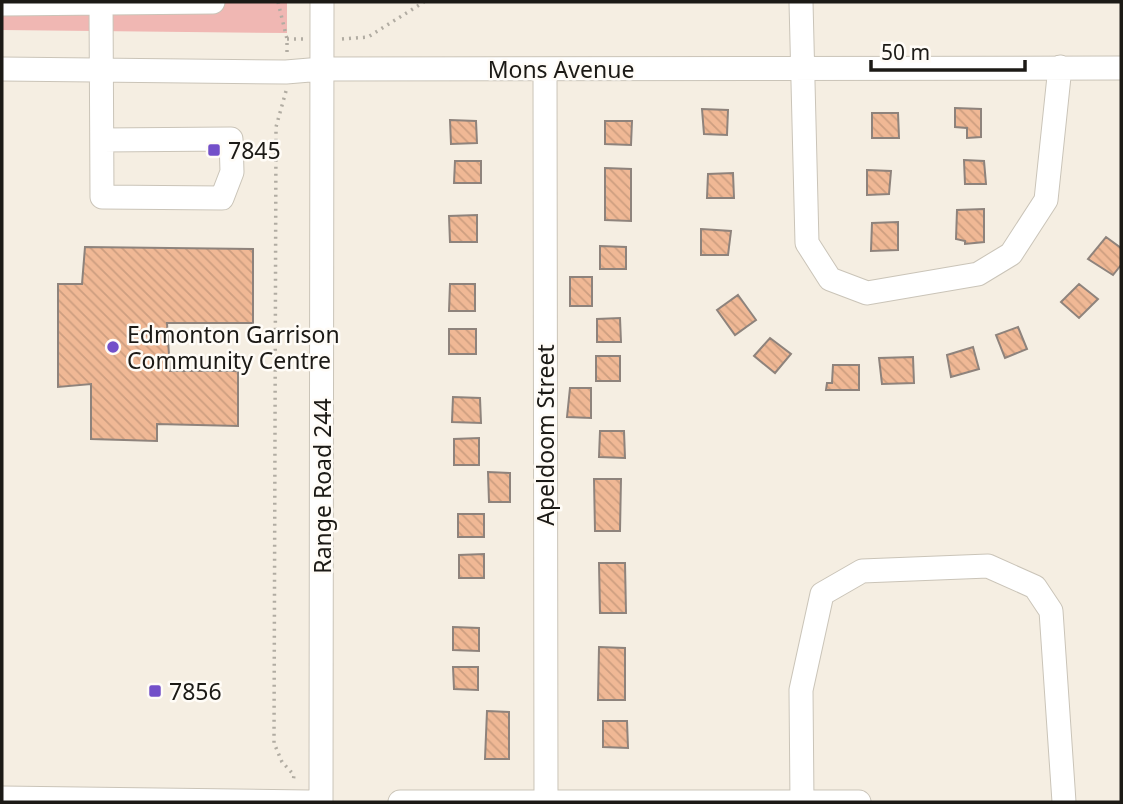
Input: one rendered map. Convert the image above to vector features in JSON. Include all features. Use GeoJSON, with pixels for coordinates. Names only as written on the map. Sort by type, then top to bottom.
{"type":"FeatureCollection","features":[{"type":"Feature","properties":{"kind":"street"},"geometry":{"type":"LineString","coordinates":[[2,4],[214,2]]}},
{"type":"Feature","properties":{"kind":"street","name":"Range Road 244"},"geometry":{"type":"LineString","coordinates":[[321,802],[322,2]]}},
{"type":"Feature","properties":{"kind":"street"},"geometry":{"type":"LineString","coordinates":[[801,2],[807,243],[830,279],[867,293],[978,274],[1011,254],[1046,201],[1060,67]]}},
{"type":"Feature","properties":{"kind":"street"},"geometry":{"type":"LineString","coordinates":[[101,3],[102,197],[222,198],[232,172],[231,139],[102,140]]}},
{"type":"Feature","properties":{"kind":"street","name":"Mons Avenue"},"geometry":{"type":"LineString","coordinates":[[2,69],[286,72],[322,69],[1121,68]]}},
{"type":"Feature","properties":{"kind":"street","name":"Apeldoom Street"},"geometry":{"type":"LineString","coordinates":[[545,70],[560,802]]}},
{"type":"Feature","properties":{"kind":"street"},"geometry":{"type":"LineString","coordinates":[[802,802],[801,690],[822,594],[862,571],[988,566],[1035,587],[1051,611],[1064,802]]}},
{"type":"Feature","properties":{"kind":"street"},"geometry":{"type":"LineString","coordinates":[[2,798],[300,802]]}},
{"type":"Feature","properties":{"kind":"street"},"geometry":{"type":"LineString","coordinates":[[400,802],[859,802]]}},
{"type":"Feature","properties":{"kind":"path"},"geometry":{"type":"LineString","coordinates":[[278,2],[287,39],[286,95],[276,127],[274,743],[282,762],[294,775],[300,802]]}},
{"type":"Feature","properties":{"kind":"path"},"geometry":{"type":"LineString","coordinates":[[287,39],[368,37],[424,2]]}},
{"type":"Feature","properties":{"kind":"shaded area"},"geometry":{"type":"Polygon","coordinates":[[[2,2],[287,2],[287,33],[2,30],[2,2]]]}},
{"type":"Feature","properties":{"kind":"building"},"geometry":{"type":"Polygon","coordinates":[[[955,108],[981,109],[981,137],[967,138],[967,128],[955,127],[955,108]]]}},
{"type":"Feature","properties":{"kind":"building"},"geometry":{"type":"Polygon","coordinates":[[[702,109],[728,110],[727,135],[704,134],[702,109]]]}},
{"type":"Feature","properties":{"kind":"building"},"geometry":{"type":"Polygon","coordinates":[[[872,113],[898,113],[899,138],[872,138],[872,113]]]}},
{"type":"Feature","properties":{"kind":"building"},"geometry":{"type":"Polygon","coordinates":[[[450,120],[476,121],[477,143],[451,144],[450,120]]]}},
{"type":"Feature","properties":{"kind":"building"},"geometry":{"type":"Polygon","coordinates":[[[605,121],[632,121],[631,145],[605,144],[605,121]]]}},
{"type":"Feature","properties":{"kind":"building"},"geometry":{"type":"Polygon","coordinates":[[[964,160],[984,161],[986,184],[965,184],[964,160]]]}},
{"type":"Feature","properties":{"kind":"building"},"geometry":{"type":"Polygon","coordinates":[[[455,161],[481,161],[481,183],[454,183],[455,161]]]}},
{"type":"Feature","properties":{"kind":"building"},"geometry":{"type":"Polygon","coordinates":[[[605,168],[631,169],[631,221],[605,220],[605,168]]]}},
{"type":"Feature","properties":{"kind":"building"},"geometry":{"type":"Polygon","coordinates":[[[867,170],[891,171],[889,194],[867,195],[867,170]]]}},
{"type":"Feature","properties":{"kind":"building"},"geometry":{"type":"Polygon","coordinates":[[[733,173],[734,198],[707,198],[708,174],[733,173]]]}},
{"type":"Feature","properties":{"kind":"building"},"geometry":{"type":"Polygon","coordinates":[[[984,209],[984,242],[965,244],[965,241],[956,239],[957,210],[984,209]]]}},
{"type":"Feature","properties":{"kind":"building"},"geometry":{"type":"Polygon","coordinates":[[[477,215],[477,242],[450,242],[449,216],[477,215]]]}},
{"type":"Feature","properties":{"kind":"building"},"geometry":{"type":"Polygon","coordinates":[[[898,222],[898,250],[871,251],[872,223],[898,222]]]}},
{"type":"Feature","properties":{"kind":"building"},"geometry":{"type":"Polygon","coordinates":[[[701,229],[731,231],[728,255],[701,255],[701,229]]]}},
{"type":"Feature","properties":{"kind":"building"},"geometry":{"type":"Polygon","coordinates":[[[1106,237],[1121,248],[1121,265],[1113,275],[1088,259],[1106,237]]]}},
{"type":"Feature","properties":{"kind":"building"},"geometry":{"type":"Polygon","coordinates":[[[600,246],[626,247],[626,269],[600,269],[600,246]]]}},
{"type":"Feature","properties":{"kind":"building","name":"Edmonton Garrison Community Centre"},"geometry":{"type":"Polygon","coordinates":[[[85,247],[253,249],[253,323],[167,323],[170,371],[238,371],[238,426],[157,424],[157,441],[91,439],[91,384],[58,387],[58,284],[82,284],[85,247]]]}},
{"type":"Feature","properties":{"kind":"building"},"geometry":{"type":"Polygon","coordinates":[[[570,277],[592,277],[592,306],[570,306],[570,277]]]}},
{"type":"Feature","properties":{"kind":"building"},"geometry":{"type":"Polygon","coordinates":[[[450,284],[475,284],[475,311],[449,311],[450,284]]]}},
{"type":"Feature","properties":{"kind":"building"},"geometry":{"type":"Polygon","coordinates":[[[1079,284],[1098,299],[1079,318],[1061,302],[1079,284]]]}},
{"type":"Feature","properties":{"kind":"building"},"geometry":{"type":"Polygon","coordinates":[[[738,295],[756,320],[735,335],[717,310],[738,295]]]}},
{"type":"Feature","properties":{"kind":"building"},"geometry":{"type":"Polygon","coordinates":[[[620,318],[621,342],[597,342],[597,319],[620,318]]]}},
{"type":"Feature","properties":{"kind":"building"},"geometry":{"type":"Polygon","coordinates":[[[1018,327],[1027,349],[1005,358],[996,335],[1018,327]]]}},
{"type":"Feature","properties":{"kind":"building"},"geometry":{"type":"Polygon","coordinates":[[[449,329],[476,329],[476,354],[449,354],[449,329]]]}},
{"type":"Feature","properties":{"kind":"building"},"geometry":{"type":"Polygon","coordinates":[[[770,338],[791,354],[775,373],[754,356],[770,338]]]}},
{"type":"Feature","properties":{"kind":"building"},"geometry":{"type":"Polygon","coordinates":[[[973,347],[979,369],[951,377],[947,355],[973,347]]]}},
{"type":"Feature","properties":{"kind":"building"},"geometry":{"type":"Polygon","coordinates":[[[596,356],[620,356],[620,381],[596,381],[596,356]]]}},
{"type":"Feature","properties":{"kind":"building"},"geometry":{"type":"Polygon","coordinates":[[[913,357],[914,383],[882,384],[879,358],[913,357]]]}},
{"type":"Feature","properties":{"kind":"building"},"geometry":{"type":"Polygon","coordinates":[[[833,365],[859,365],[859,390],[826,390],[827,383],[832,383],[833,365]]]}},
{"type":"Feature","properties":{"kind":"building"},"geometry":{"type":"Polygon","coordinates":[[[570,388],[591,388],[591,418],[567,417],[570,388]]]}},
{"type":"Feature","properties":{"kind":"building"},"geometry":{"type":"Polygon","coordinates":[[[453,397],[480,398],[481,423],[452,422],[453,397]]]}},
{"type":"Feature","properties":{"kind":"building"},"geometry":{"type":"Polygon","coordinates":[[[600,431],[624,431],[625,458],[599,457],[600,431]]]}},
{"type":"Feature","properties":{"kind":"building"},"geometry":{"type":"Polygon","coordinates":[[[479,438],[479,465],[454,465],[454,439],[479,438]]]}},
{"type":"Feature","properties":{"kind":"building"},"geometry":{"type":"Polygon","coordinates":[[[488,472],[510,473],[510,502],[489,502],[488,472]]]}},
{"type":"Feature","properties":{"kind":"building"},"geometry":{"type":"Polygon","coordinates":[[[594,479],[621,479],[620,531],[595,531],[594,479]]]}},
{"type":"Feature","properties":{"kind":"building"},"geometry":{"type":"Polygon","coordinates":[[[458,514],[484,514],[484,537],[458,537],[458,514]]]}},
{"type":"Feature","properties":{"kind":"building"},"geometry":{"type":"Polygon","coordinates":[[[484,554],[484,578],[459,578],[459,555],[484,554]]]}},
{"type":"Feature","properties":{"kind":"building"},"geometry":{"type":"Polygon","coordinates":[[[599,563],[625,563],[626,613],[600,613],[599,563]]]}},
{"type":"Feature","properties":{"kind":"building"},"geometry":{"type":"Polygon","coordinates":[[[453,627],[479,628],[479,651],[453,650],[453,627]]]}},
{"type":"Feature","properties":{"kind":"building"},"geometry":{"type":"Polygon","coordinates":[[[599,647],[625,648],[625,700],[598,700],[599,647]]]}},
{"type":"Feature","properties":{"kind":"building"},"geometry":{"type":"Polygon","coordinates":[[[453,667],[478,667],[478,690],[454,689],[453,667]]]}},
{"type":"Feature","properties":{"kind":"building"},"geometry":{"type":"Polygon","coordinates":[[[487,711],[509,712],[509,759],[485,759],[487,711]]]}},
{"type":"Feature","properties":{"kind":"building"},"geometry":{"type":"Polygon","coordinates":[[[603,721],[627,721],[628,748],[603,747],[603,721]]]}},
{"type":"Feature","properties":{"kind":"place","name":"7845"},"geometry":{"type":"Point","coordinates":[214,150]}},
{"type":"Feature","properties":{"kind":"place","name":"Edmonton Garrison Community Centre"},"geometry":{"type":"Point","coordinates":[113,347]}},
{"type":"Feature","properties":{"kind":"place","name":"7856"},"geometry":{"type":"Point","coordinates":[155,691]}}]}
